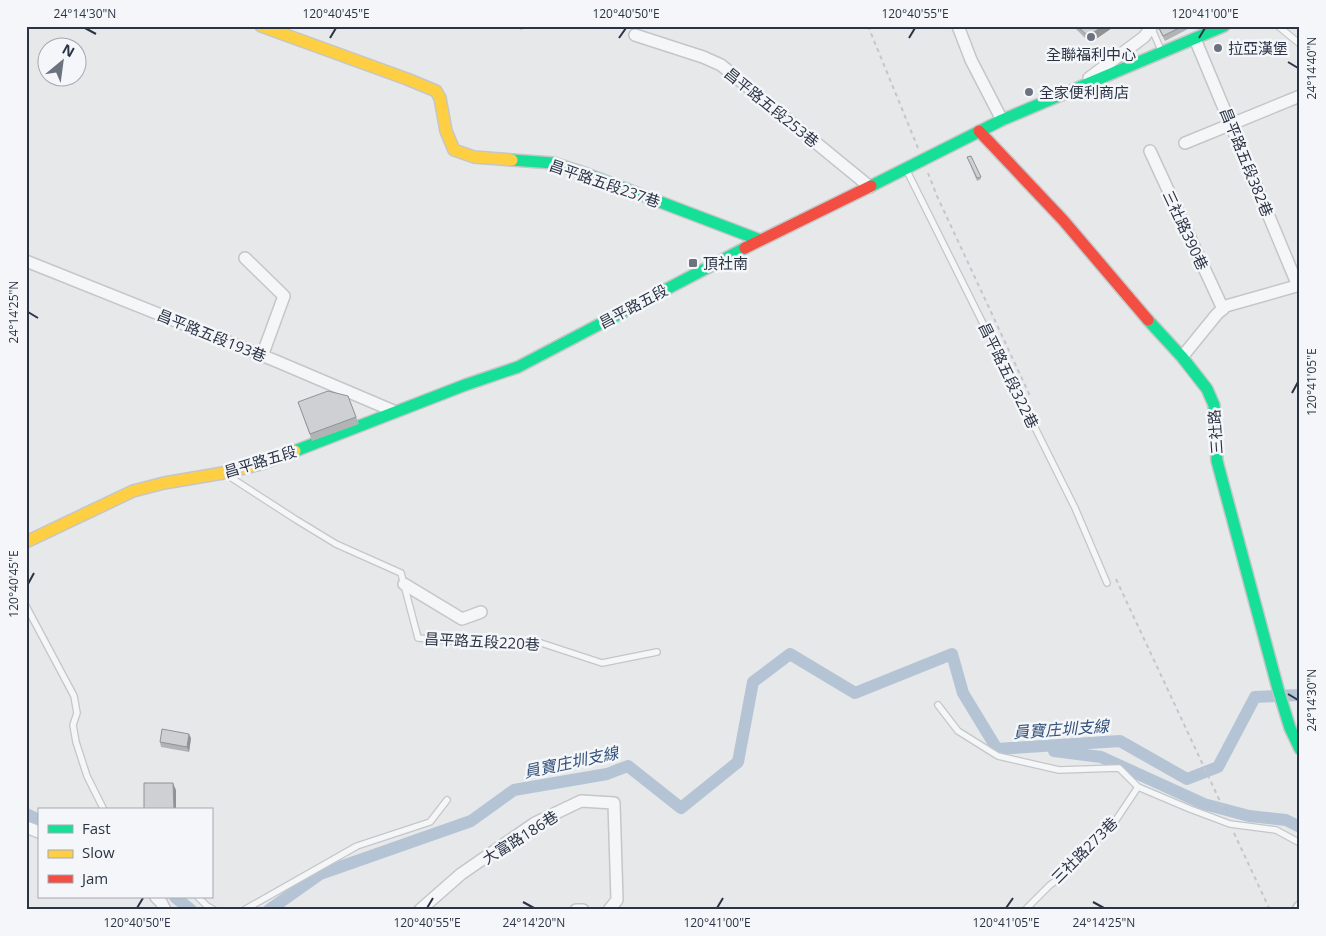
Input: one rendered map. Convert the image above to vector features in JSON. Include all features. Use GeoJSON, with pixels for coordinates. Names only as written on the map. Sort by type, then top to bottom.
{"type":"FeatureCollection","features":[{"type":"Feature","properties":{"kind":"street","name":"昌平路五段237巷"},"geometry":{"type":"LineString","coordinates":[[261,26],[436,91],[440,98],[446,132],[454,150],[474,157],[553,162],[760,240]]}},
{"type":"Feature","properties":{"kind":"street"},"geometry":{"type":"LineString","coordinates":[[1076,88],[1144,37],[1151,26]]}},
{"type":"Feature","properties":{"kind":"street","name":"昌平路五段"},"geometry":{"type":"LineString","coordinates":[[26,542],[133,491],[261,464],[465,385],[518,367],[760,240],[870,187],[979,131],[1224,26]]}},
{"type":"Feature","properties":{"kind":"street"},"geometry":{"type":"LineString","coordinates":[[962,28],[971,60],[1002,120]]}},
{"type":"Feature","properties":{"kind":"street","name":"昌平路五段253巷"},"geometry":{"type":"LineString","coordinates":[[635,35],[721,65],[870,187]]}},
{"type":"Feature","properties":{"kind":"street","name":"昌平路五段382巷"},"geometry":{"type":"LineString","coordinates":[[1195,39],[1299,286]]}},
{"type":"Feature","properties":{"kind":"street"},"geometry":{"type":"LineString","coordinates":[[1185,143],[1300,96]]}},
{"type":"Feature","properties":{"kind":"street","name":"三社路"},"geometry":{"type":"LineString","coordinates":[[979,131],[1063,220],[1182,357],[1207,390],[1214,405],[1219,470],[1278,689],[1290,728],[1300,749]]}},
{"type":"Feature","properties":{"kind":"street","name":"三社路390巷"},"geometry":{"type":"LineString","coordinates":[[1150,151],[1223,309]]}},
{"type":"Feature","properties":{"kind":"street"},"geometry":{"type":"LineString","coordinates":[[245,258],[284,296],[262,356]]}},
{"type":"Feature","properties":{"kind":"street","name":"昌平路五段193巷"},"geometry":{"type":"LineString","coordinates":[[26,261],[396,412]]}},
{"type":"Feature","properties":{"kind":"street"},"geometry":{"type":"LineString","coordinates":[[1182,357],[1217,314],[1226,306],[1299,286]]}},
{"type":"Feature","properties":{"kind":"street","name":"昌平路五段220巷"},"geometry":{"type":"LineString","coordinates":[[404,584],[462,619],[482,612]]}},
{"type":"Feature","properties":{"kind":"street","name":"大富路186巷"},"geometry":{"type":"LineString","coordinates":[[420,910],[461,874],[535,824],[581,801],[614,803],[617,900],[611,909]]}},
{"type":"Feature","properties":{"kind":"street"},"geometry":{"type":"LineString","coordinates":[[26,827],[38,832]]}},
{"type":"Feature","properties":{"kind":"street"},"geometry":{"type":"LineString","coordinates":[[576,910],[583,910]]}},
{"type":"Feature","properties":{"kind":"lane"},"geometry":{"type":"LineString","coordinates":[[1151,26],[1162,52]]}},
{"type":"Feature","properties":{"kind":"lane"},"geometry":{"type":"LineString","coordinates":[[1278,26],[1300,44]]}},
{"type":"Feature","properties":{"kind":"lane","name":"昌平路五段322巷"},"geometry":{"type":"LineString","coordinates":[[906,169],[1075,508],[1107,583]]}},
{"type":"Feature","properties":{"kind":"lane","name":"昌平路五段220巷"},"geometry":{"type":"LineString","coordinates":[[223,473],[336,544],[401,572],[418,638],[474,643],[538,642],[602,663],[658,652]]}},
{"type":"Feature","properties":{"kind":"lane"},"geometry":{"type":"LineString","coordinates":[[26,606],[74,696],[77,713],[73,725],[76,742],[87,776],[103,808]]}},
{"type":"Feature","properties":{"kind":"lane"},"geometry":{"type":"LineString","coordinates":[[938,705],[958,731],[998,756],[1059,770],[1119,768],[1138,787],[1190,809],[1230,824],[1276,830],[1300,843]]}},
{"type":"Feature","properties":{"kind":"lane","name":"三社路273巷"},"geometry":{"type":"LineString","coordinates":[[1025,910],[1114,823],[1138,787]]}},
{"type":"Feature","properties":{"kind":"lane"},"geometry":{"type":"LineString","coordinates":[[244,910],[357,846],[430,822],[447,800]]}},
{"type":"Feature","properties":{"kind":"lane"},"geometry":{"type":"LineString","coordinates":[[199,898],[214,910]]}},
{"type":"Feature","properties":{"kind":"building"},"geometry":{"type":"Polygon","coordinates":[[[1077,26],[1103,26],[1088,36],[1077,26]]]}},
{"type":"Feature","properties":{"kind":"building"},"geometry":{"type":"Polygon","coordinates":[[[1158,26],[1183,26],[1163,36],[1158,26]]]}},
{"type":"Feature","properties":{"kind":"building"},"geometry":{"type":"Polygon","coordinates":[[[971,156],[981,177],[977,178],[967,157],[971,156]]]}},
{"type":"Feature","properties":{"kind":"building"},"geometry":{"type":"Polygon","coordinates":[[[328,391],[348,396],[356,417],[310,434],[298,402],[328,391]]]}},
{"type":"Feature","properties":{"kind":"building"},"geometry":{"type":"Polygon","coordinates":[[[162,729],[189,734],[187,747],[160,742],[162,729]]]}},
{"type":"Feature","properties":{"kind":"building"},"geometry":{"type":"Polygon","coordinates":[[[144,783],[173,783],[174,808],[144,808],[144,783]]]}},
{"type":"Feature","properties":{"kind":"waterway","name":"員寶庄圳支線"},"geometry":{"type":"LineString","coordinates":[[269,910],[320,874],[471,821],[514,790],[607,774],[628,766],[681,808],[738,762],[753,682],[790,654],[855,693],[952,654],[963,693],[997,749],[1120,741],[1187,779],[1218,767],[1255,697],[1300,695]]}},
{"type":"Feature","properties":{"kind":"waterway"},"geometry":{"type":"LineString","coordinates":[[1054,751],[1101,757],[1204,804],[1249,816],[1286,820],[1300,827]]}},
{"type":"Feature","properties":{"kind":"waterway","name":"員寶庄圳支線"},"geometry":{"type":"LineString","coordinates":[[26,814],[38,820]]}},
{"type":"Feature","properties":{"kind":"waterway","name":"員寶庄圳支線"},"geometry":{"type":"LineString","coordinates":[[176,898],[191,910]]}},
{"type":"Feature","properties":{"kind":"traffic: fast"},"geometry":{"type":"LineString","coordinates":[[871,186],[1002,120],[1224,26]]}},
{"type":"Feature","properties":{"kind":"traffic: fast"},"geometry":{"type":"LineString","coordinates":[[512,160],[553,163],[760,240]]}},
{"type":"Feature","properties":{"kind":"traffic: fast"},"geometry":{"type":"LineString","coordinates":[[295,451],[465,385],[518,367],[745,248]]}},
{"type":"Feature","properties":{"kind":"traffic: fast"},"geometry":{"type":"LineString","coordinates":[[1148,320],[1182,357],[1207,389],[1214,405],[1217,461],[1278,689],[1290,728],[1300,749]]}},
{"type":"Feature","properties":{"kind":"traffic: slow"},"geometry":{"type":"LineString","coordinates":[[261,26],[436,91],[440,98],[446,131],[454,150],[474,157],[512,160]]}},
{"type":"Feature","properties":{"kind":"traffic: slow"},"geometry":{"type":"LineString","coordinates":[[26,542],[133,491],[261,464],[295,451]]}},
{"type":"Feature","properties":{"kind":"traffic: jam"},"geometry":{"type":"LineString","coordinates":[[979,131],[1063,220],[1148,320]]}},
{"type":"Feature","properties":{"kind":"traffic: jam"},"geometry":{"type":"LineString","coordinates":[[745,248],[871,186]]}},
{"type":"Feature","properties":{"kind":"place","name":"全聯福利中心"},"geometry":{"type":"Point","coordinates":[1091,37]}},
{"type":"Feature","properties":{"kind":"place","name":"拉亞漢堡"},"geometry":{"type":"Point","coordinates":[1218,48]}},
{"type":"Feature","properties":{"kind":"place","name":"全家便利商店"},"geometry":{"type":"Point","coordinates":[1029,92]}},
{"type":"Feature","properties":{"kind":"place","name":"頂社南"},"geometry":{"type":"Point","coordinates":[693,263]}}]}
